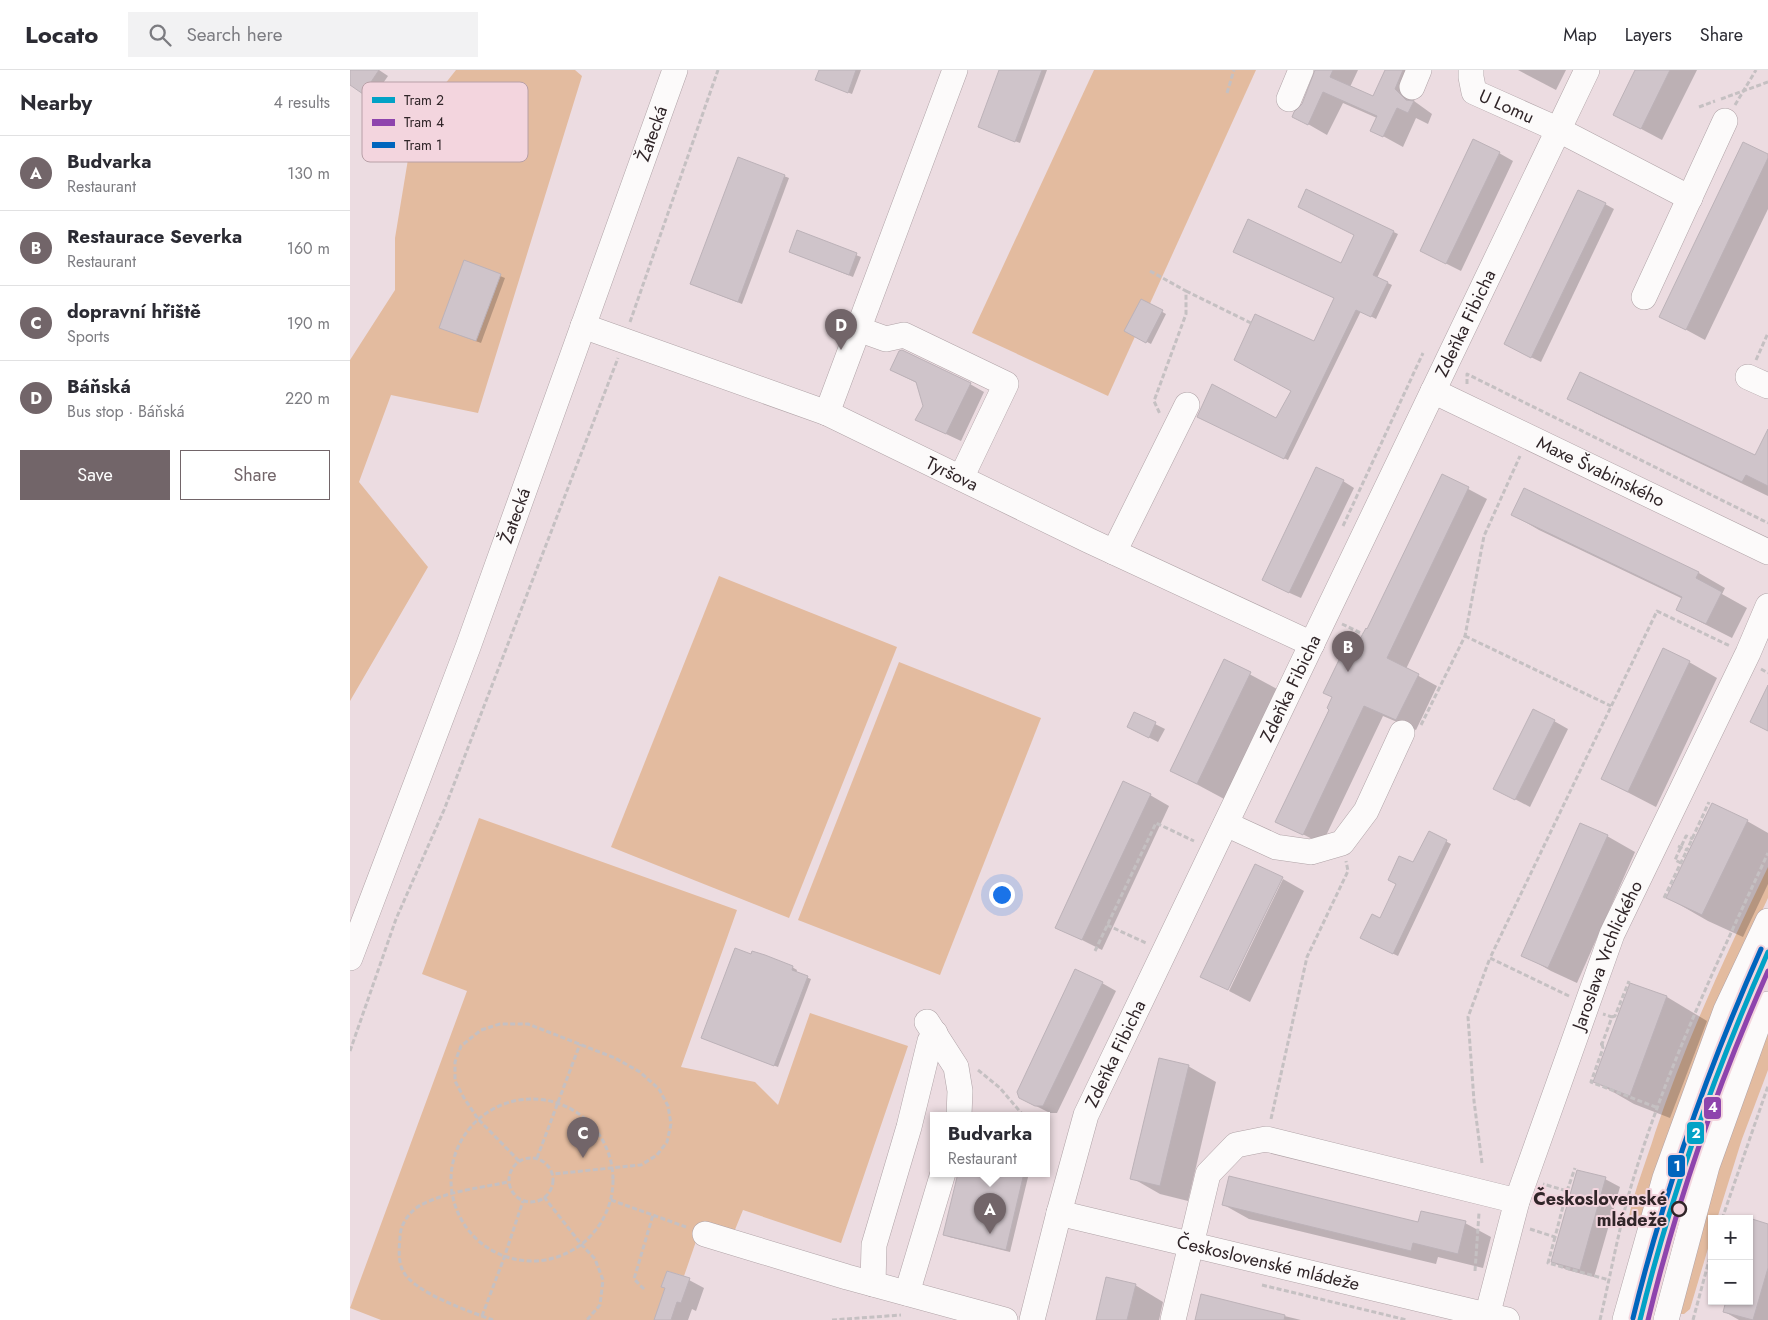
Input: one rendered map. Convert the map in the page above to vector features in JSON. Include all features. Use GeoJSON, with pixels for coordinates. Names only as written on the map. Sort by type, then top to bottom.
{"type":"FeatureCollection","features":[{"type":"Feature","properties":{"kind":"street","name":"Žatecká"},"geometry":{"type":"LineString","coordinates":[[350,958],[468,647],[675,70]]}},
{"type":"Feature","properties":{"kind":"street"},"geometry":{"type":"LineString","coordinates":[[827,412],[955,70]]}},
{"type":"Feature","properties":{"kind":"street"},"geometry":{"type":"LineString","coordinates":[[1290,100],[1301,70]]}},
{"type":"Feature","properties":{"kind":"street","name":"U Lomu"},"geometry":{"type":"LineString","coordinates":[[1471,70],[1470,77],[1474,92],[1559,130]]}},
{"type":"Feature","properties":{"kind":"street","name":"Zdeňka Fibicha"},"geometry":{"type":"LineString","coordinates":[[1032,1320],[1086,1115],[1587,70]]}},
{"type":"Feature","properties":{"kind":"street"},"geometry":{"type":"LineString","coordinates":[[1644,297],[1725,120]]}},
{"type":"Feature","properties":{"kind":"street"},"geometry":{"type":"LineString","coordinates":[[1559,130],[1690,198]]}},
{"type":"Feature","properties":{"kind":"street","name":"Tyršova"},"geometry":{"type":"LineString","coordinates":[[583,326],[827,412],[1114,552],[1312,644]]}},
{"type":"Feature","properties":{"kind":"street"},"geometry":{"type":"LineString","coordinates":[[858,329],[886,339],[904,335],[1006,384],[961,478]]}},
{"type":"Feature","properties":{"kind":"street","name":"Maxe Švabinského"},"geometry":{"type":"LineString","coordinates":[[1433,391],[1768,552]]}},
{"type":"Feature","properties":{"kind":"street"},"geometry":{"type":"LineString","coordinates":[[1114,552],[1187,405]]}},
{"type":"Feature","properties":{"kind":"street","name":"Jaroslava Vrchlického"},"geometry":{"type":"LineString","coordinates":[[1493,1318],[1517,1202],[1612,934],[1748,653],[1768,606]]}},
{"type":"Feature","properties":{"kind":"street"},"geometry":{"type":"LineString","coordinates":[[1226,824],[1276,846],[1310,852],[1342,843],[1366,810],[1402,733]]}},
{"type":"Feature","properties":{"kind":"street"},"geometry":{"type":"LineString","coordinates":[[1625,1320],[1665,1178],[1726,1010],[1768,921]]}},
{"type":"Feature","properties":{"kind":"street"},"geometry":{"type":"LineString","coordinates":[[1666,1320],[1707,1166],[1757,1027],[1768,1004]]}},
{"type":"Feature","properties":{"kind":"street"},"geometry":{"type":"LineString","coordinates":[[873,1284],[874,1245],[909,1127],[930,1041],[935,1034],[956,1067],[960,1091],[959,1112]]}},
{"type":"Feature","properties":{"kind":"street"},"geometry":{"type":"LineString","coordinates":[[1173,1320],[1208,1174],[1236,1145],[1266,1139],[1517,1202]]}},
{"type":"Feature","properties":{"kind":"street"},"geometry":{"type":"LineString","coordinates":[[904,1304],[942,1177]]}},
{"type":"Feature","properties":{"kind":"street","name":"Československé mládeže"},"geometry":{"type":"LineString","coordinates":[[1059,1214],[1191,1244],[1493,1318]]}},
{"type":"Feature","properties":{"kind":"street"},"geometry":{"type":"LineString","coordinates":[[705,1234],[873,1284],[904,1304],[1005,1320]]}},
{"type":"Feature","properties":{"kind":"path"},"geometry":{"type":"LineString","coordinates":[[350,1051],[396,919],[444,810],[624,341],[718,70]]}},
{"type":"Feature","properties":{"kind":"path"},"geometry":{"type":"LineString","coordinates":[[1227,93],[1234,70]]}},
{"type":"Feature","properties":{"kind":"path"},"geometry":{"type":"LineString","coordinates":[[1725,120],[1745,91],[1756,70]]}},
{"type":"Feature","properties":{"kind":"path"},"geometry":{"type":"LineString","coordinates":[[1699,107],[1768,82]]}},
{"type":"Feature","properties":{"kind":"path"},"geometry":{"type":"LineString","coordinates":[[1150,271],[1251,323]]}},
{"type":"Feature","properties":{"kind":"path"},"geometry":{"type":"LineString","coordinates":[[1172,433],[1162,421],[1154,400],[1186,314],[1186,291]]}},
{"type":"Feature","properties":{"kind":"path"},"geometry":{"type":"LineString","coordinates":[[1758,382],[1768,333]]}},
{"type":"Feature","properties":{"kind":"path"},"geometry":{"type":"LineString","coordinates":[[1341,530],[1424,353]]}},
{"type":"Feature","properties":{"kind":"path"},"geometry":{"type":"LineString","coordinates":[[1467,384],[1467,374],[1768,523]]}},
{"type":"Feature","properties":{"kind":"path"},"geometry":{"type":"LineString","coordinates":[[1402,733],[1418,731],[1465,636],[1484,536],[1529,437]]}},
{"type":"Feature","properties":{"kind":"path"},"geometry":{"type":"LineString","coordinates":[[1482,1163],[1474,1101],[1468,1016],[1490,958],[1657,611],[1730,646]]}},
{"type":"Feature","properties":{"kind":"path"},"geometry":{"type":"LineString","coordinates":[[1342,634],[1346,626]]}},
{"type":"Feature","properties":{"kind":"path"},"geometry":{"type":"LineString","coordinates":[[1465,636],[1611,706]]}},
{"type":"Feature","properties":{"kind":"path"},"geometry":{"type":"LineString","coordinates":[[1664,898],[1709,802]]}},
{"type":"Feature","properties":{"kind":"path"},"geometry":{"type":"LineString","coordinates":[[1095,951],[1156,822],[1214,850]]}},
{"type":"Feature","properties":{"kind":"path"},"geometry":{"type":"LineString","coordinates":[[1681,863],[1675,860],[1680,847],[1686,836],[1693,839]]}},
{"type":"Feature","properties":{"kind":"path"},"geometry":{"type":"LineString","coordinates":[[1266,1139],[1307,956],[1348,871],[1342,843]]}},
{"type":"Feature","properties":{"kind":"path"},"geometry":{"type":"LineString","coordinates":[[1673,844],[1687,850]]}},
{"type":"Feature","properties":{"kind":"path"},"geometry":{"type":"LineString","coordinates":[[1600,1320],[1630,1190],[1658,1108],[1703,993],[1768,853]]}},
{"type":"Feature","properties":{"kind":"path"},"geometry":{"type":"LineString","coordinates":[[1108,925],[1164,952]]}},
{"type":"Feature","properties":{"kind":"path"},"geometry":{"type":"LineString","coordinates":[[1490,958],[1587,1005]]}},
{"type":"Feature","properties":{"kind":"path"},"geometry":{"type":"LineString","coordinates":[[1612,1017],[1615,1016],[1629,981]]}},
{"type":"Feature","properties":{"kind":"path"},"geometry":{"type":"LineString","coordinates":[[519,1161],[478,1119],[455,1081],[455,1062],[462,1046],[481,1030],[500,1024],[528,1024],[615,1058],[640,1072],[659,1089],[668,1106],[671,1124],[667,1142],[657,1155],[641,1165],[552,1174]]}},
{"type":"Feature","properties":{"kind":"path"},"geometry":{"type":"LineString","coordinates":[[935,1034],[1000,1088],[1020,1112]]}},
{"type":"Feature","properties":{"kind":"path"},"geometry":{"type":"LineString","coordinates":[[536,1158],[580,1044]]}},
{"type":"Feature","properties":{"kind":"path"},"geometry":{"type":"LineString","coordinates":[[1602,1044],[1603,1048],[1591,1082],[1658,1108]]}},
{"type":"Feature","properties":{"kind":"path"},"geometry":{"type":"LineString","coordinates":[[1723,1215],[1768,1086]]}},
{"type":"Feature","properties":{"kind":"path"},"geometry":{"type":"LineString","coordinates":[[538,1099],[558,1103],[578,1113],[595,1128],[606,1147],[612,1169],[611,1200],[604,1217],[594,1232],[581,1244],[565,1254],[547,1260],[528,1261],[504,1258],[471,1234],[458,1215],[451,1193],[451,1172],[455,1152],[465,1134],[478,1119],[496,1107],[516,1100],[538,1099]]}},
{"type":"Feature","properties":{"kind":"path"},"geometry":{"type":"LineString","coordinates":[[530,1157],[536,1158],[543,1161],[549,1167],[552,1174],[552,1186],[544,1197],[538,1201],[522,1201],[513,1193],[508,1182],[510,1170],[519,1161],[530,1157]]}},
{"type":"Feature","properties":{"kind":"path"},"geometry":{"type":"LineString","coordinates":[[1575,1168],[1548,1263],[1609,1280]]}},
{"type":"Feature","properties":{"kind":"path"},"geometry":{"type":"LineString","coordinates":[[494,1320],[454,1305],[419,1288],[403,1272],[399,1256],[400,1234],[406,1219],[421,1204],[451,1193],[508,1182]]}},
{"type":"Feature","properties":{"kind":"path"},"geometry":{"type":"LineString","coordinates":[[1535,1182],[1567,1191]]}},
{"type":"Feature","properties":{"kind":"path"},"geometry":{"type":"LineString","coordinates":[[544,1197],[595,1259],[603,1280],[600,1305],[587,1320]]}},
{"type":"Feature","properties":{"kind":"path"},"geometry":{"type":"LineString","coordinates":[[611,1200],[705,1234]]}},
{"type":"Feature","properties":{"kind":"path"},"geometry":{"type":"LineString","coordinates":[[482,1316],[504,1258],[522,1201]]}},
{"type":"Feature","properties":{"kind":"path"},"geometry":{"type":"LineString","coordinates":[[1475,1274],[1479,1210]]}},
{"type":"Feature","properties":{"kind":"path"},"geometry":{"type":"LineString","coordinates":[[644,1289],[634,1279],[653,1215]]}},
{"type":"Feature","properties":{"kind":"path"},"geometry":{"type":"LineString","coordinates":[[1529,1229],[1555,1237]]}},
{"type":"Feature","properties":{"kind":"path"},"geometry":{"type":"LineString","coordinates":[[1693,1320],[1709,1260]]}},
{"type":"Feature","properties":{"kind":"path"},"geometry":{"type":"LineString","coordinates":[[832,1320],[904,1304]]}},
{"type":"Feature","properties":{"kind":"shaded area"},"geometry":{"type":"Polygon","coordinates":[[[456,70],[575,70],[582,76],[478,413],[391,395],[359,482],[428,567],[350,701],[350,360],[395,290],[395,238],[408,162],[528,162],[528,82],[446,82],[456,70]]]}},
{"type":"Feature","properties":{"kind":"shaded area"},"geometry":{"type":"Polygon","coordinates":[[[1094,70],[1256,70],[1108,396],[972,333],[1094,70]]]}},
{"type":"Feature","properties":{"kind":"shaded area"},"geometry":{"type":"Polygon","coordinates":[[[719,576],[897,647],[789,918],[611,847],[719,576]]]}},
{"type":"Feature","properties":{"kind":"shaded area"},"geometry":{"type":"Polygon","coordinates":[[[899,662],[1041,718],[940,975],[798,920],[899,662]]]}},
{"type":"Feature","properties":{"kind":"shaded area"},"geometry":{"type":"Polygon","coordinates":[[[479,818],[737,910],[681,1067],[755,1082],[778,1105],[810,1013],[908,1046],[841,1243],[743,1210],[732,1237],[701,1227],[684,1276],[667,1271],[661,1287],[665,1288],[657,1313],[672,1318],[671,1320],[381,1320],[350,1308],[467,991],[422,974],[479,818]]]}},
{"type":"Feature","properties":{"kind":"shaded area"},"geometry":{"type":"Polygon","coordinates":[[[1768,867],[1768,898],[1735,968],[1640,1229],[1631,1225],[1628,1221],[1667,1099],[1707,998],[1768,867]]]}},
{"type":"Feature","properties":{"kind":"shaded area"},"geometry":{"type":"Polygon","coordinates":[[[1768,1032],[1768,1070],[1742,1139],[1718,1215],[1708,1215],[1708,1248],[1690,1309],[1684,1314],[1675,1314],[1710,1193],[1768,1032]]]}},
{"type":"Feature","properties":{"kind":"building"},"geometry":{"type":"Polygon","coordinates":[[[350,70],[379,70],[371,82],[362,82],[362,93],[350,85],[350,70]]]}},
{"type":"Feature","properties":{"kind":"building"},"geometry":{"type":"Polygon","coordinates":[[[819,70],[856,70],[848,93],[815,80],[819,70]]]}},
{"type":"Feature","properties":{"kind":"building"},"geometry":{"type":"Polygon","coordinates":[[[999,70],[1042,70],[1015,142],[978,127],[999,70]]]}},
{"type":"Feature","properties":{"kind":"building"},"geometry":{"type":"Polygon","coordinates":[[[1315,70],[1333,70],[1330,77],[1373,96],[1385,70],[1403,70],[1395,89],[1406,100],[1414,101],[1408,113],[1397,108],[1383,137],[1370,131],[1377,116],[1323,92],[1308,125],[1292,117],[1302,104],[1315,70]]]}},
{"type":"Feature","properties":{"kind":"building"},"geometry":{"type":"Polygon","coordinates":[[[1635,70],[1670,70],[1641,129],[1613,115],[1635,70]]]}},
{"type":"Feature","properties":{"kind":"building"},"geometry":{"type":"Polygon","coordinates":[[[1473,139],[1500,152],[1446,264],[1420,251],[1473,139]]]}},
{"type":"Feature","properties":{"kind":"building"},"geometry":{"type":"Polygon","coordinates":[[[1743,142],[1768,154],[1768,158],[1686,330],[1659,317],[1743,142]]]}},
{"type":"Feature","properties":{"kind":"building"},"geometry":{"type":"Polygon","coordinates":[[[738,157],[785,175],[738,302],[690,284],[738,157]]]}},
{"type":"Feature","properties":{"kind":"building"},"geometry":{"type":"Polygon","coordinates":[[[1306,189],[1394,231],[1373,275],[1388,282],[1371,317],[1356,310],[1284,459],[1197,417],[1212,384],[1276,418],[1291,391],[1234,360],[1255,314],[1314,341],[1334,298],[1233,252],[1248,219],[1341,263],[1354,235],[1298,207],[1306,189]]]}},
{"type":"Feature","properties":{"kind":"building"},"geometry":{"type":"Polygon","coordinates":[[[1578,190],[1606,203],[1531,358],[1504,344],[1578,190]]]}},
{"type":"Feature","properties":{"kind":"building"},"geometry":{"type":"Polygon","coordinates":[[[797,230],[857,253],[849,275],[789,252],[797,230]]]}},
{"type":"Feature","properties":{"kind":"building"},"geometry":{"type":"Polygon","coordinates":[[[464,260],[501,274],[476,341],[439,328],[464,260]]]}},
{"type":"Feature","properties":{"kind":"building"},"geometry":{"type":"Polygon","coordinates":[[[1141,299],[1163,310],[1146,343],[1124,331],[1141,299]]]}},
{"type":"Feature","properties":{"kind":"building"},"geometry":{"type":"Polygon","coordinates":[[[902,350],[971,383],[946,434],[915,420],[923,406],[916,382],[890,370],[899,351],[902,350]]]}},
{"type":"Feature","properties":{"kind":"building"},"geometry":{"type":"Polygon","coordinates":[[[1580,372],[1755,455],[1768,429],[1768,486],[1746,475],[1742,482],[1567,399],[1580,372]]]}},
{"type":"Feature","properties":{"kind":"building"},"geometry":{"type":"Polygon","coordinates":[[[1316,467],[1344,480],[1289,593],[1262,580],[1316,467]]]}},
{"type":"Feature","properties":{"kind":"building"},"geometry":{"type":"Polygon","coordinates":[[[1442,474],[1469,487],[1387,658],[1419,674],[1396,720],[1364,706],[1303,835],[1275,822],[1329,710],[1327,708],[1332,697],[1323,693],[1351,635],[1360,639],[1367,629],[1442,474]]]}},
{"type":"Feature","properties":{"kind":"building"},"geometry":{"type":"Polygon","coordinates":[[[1524,488],[1699,572],[1696,578],[1722,592],[1706,624],[1676,610],[1682,597],[1511,515],[1524,488]]]}},
{"type":"Feature","properties":{"kind":"building"},"geometry":{"type":"Polygon","coordinates":[[[1663,648],[1690,661],[1628,792],[1601,779],[1663,648]]]}},
{"type":"Feature","properties":{"kind":"building"},"geometry":{"type":"Polygon","coordinates":[[[1224,659],[1251,672],[1197,784],[1170,771],[1224,659]]]}},
{"type":"Feature","properties":{"kind":"building"},"geometry":{"type":"Polygon","coordinates":[[[1768,685],[1768,731],[1750,722],[1768,685]]]}},
{"type":"Feature","properties":{"kind":"building"},"geometry":{"type":"Polygon","coordinates":[[[1533,709],[1555,720],[1515,800],[1493,789],[1533,709]]]}},
{"type":"Feature","properties":{"kind":"building"},"geometry":{"type":"Polygon","coordinates":[[[1134,712],[1156,722],[1149,738],[1127,727],[1134,712]]]}},
{"type":"Feature","properties":{"kind":"building"},"geometry":{"type":"Polygon","coordinates":[[[1123,781],[1151,794],[1082,940],[1055,928],[1123,781]]]}},
{"type":"Feature","properties":{"kind":"building"},"geometry":{"type":"Polygon","coordinates":[[[1712,803],[1748,820],[1702,915],[1666,898],[1712,803]]]}},
{"type":"Feature","properties":{"kind":"building"},"geometry":{"type":"Polygon","coordinates":[[[1580,823],[1608,835],[1548,968],[1521,956],[1580,823]]]}},
{"type":"Feature","properties":{"kind":"building"},"geometry":{"type":"Polygon","coordinates":[[[1429,831],[1447,840],[1393,954],[1360,938],[1372,914],[1380,918],[1396,884],[1388,880],[1399,856],[1413,862],[1429,831]]]}},
{"type":"Feature","properties":{"kind":"building"},"geometry":{"type":"Polygon","coordinates":[[[1255,864],[1283,877],[1228,990],[1200,977],[1255,864]]]}},
{"type":"Feature","properties":{"kind":"building"},"geometry":{"type":"Polygon","coordinates":[[[735,948],[751,954],[752,951],[765,955],[793,966],[792,970],[808,976],[774,1066],[701,1038],[735,948]]]}},
{"type":"Feature","properties":{"kind":"building"},"geometry":{"type":"Polygon","coordinates":[[[1075,969],[1103,982],[1043,1106],[1035,1106],[1019,1098],[1017,1092],[1075,969]]]}},
{"type":"Feature","properties":{"kind":"building"},"geometry":{"type":"Polygon","coordinates":[[[1630,983],[1667,996],[1630,1096],[1593,1082],[1630,983]]]}},
{"type":"Feature","properties":{"kind":"building"},"geometry":{"type":"Polygon","coordinates":[[[1159,1058],[1189,1065],[1160,1186],[1130,1179],[1159,1058]]]}},
{"type":"Feature","properties":{"kind":"building"},"geometry":{"type":"Polygon","coordinates":[[[1577,1170],[1606,1177],[1580,1270],[1551,1262],[1577,1170]]]}},
{"type":"Feature","properties":{"kind":"building"},"geometry":{"type":"Polygon","coordinates":[[[1229,1176],[1418,1222],[1421,1211],[1466,1221],[1458,1254],[1413,1243],[1411,1251],[1222,1205],[1229,1176]]]}},
{"type":"Feature","properties":{"kind":"building"},"geometry":{"type":"Polygon","coordinates":[[[957,1177],[1023,1177],[1006,1250],[943,1235],[957,1177]]]}},
{"type":"Feature","properties":{"kind":"building"},"geometry":{"type":"Polygon","coordinates":[[[1753,1219],[1768,1224],[1768,1268],[1753,1320],[1723,1312],[1725,1305],[1753,1305],[1753,1219]]]}},
{"type":"Feature","properties":{"kind":"building"},"geometry":{"type":"Polygon","coordinates":[[[667,1271],[690,1278],[681,1303],[677,1302],[671,1320],[654,1320],[665,1288],[661,1287],[667,1271]]]}},
{"type":"Feature","properties":{"kind":"building"},"geometry":{"type":"Polygon","coordinates":[[[1106,1277],[1136,1284],[1127,1320],[1096,1320],[1106,1277]]]}},
{"type":"Feature","properties":{"kind":"building"},"geometry":{"type":"Polygon","coordinates":[[[1201,1294],[1285,1315],[1284,1320],[1195,1320],[1201,1294]]]}},
{"type":"Feature","properties":{"kind":"tram line","name":"1"},"geometry":{"type":"LineString","coordinates":[[1633,1318],[1673,1177],[1705,1085],[1761,949]]}},
{"type":"Feature","properties":{"kind":"tram line","name":"2"},"geometry":{"type":"LineString","coordinates":[[1640,1320],[1680,1179],[1712,1088],[1768,952]]}},
{"type":"Feature","properties":{"kind":"tram line","name":"4"},"geometry":{"type":"LineString","coordinates":[[1648,1320],[1659,1275],[1700,1143],[1732,1056],[1768,971]]}},
{"type":"Feature","properties":{"kind":"place","name":"Báňská"},"geometry":{"type":"Point","coordinates":[841,350]}},
{"type":"Feature","properties":{"kind":"place","name":"Restaurace Severka"},"geometry":{"type":"Point","coordinates":[1348,672]}},
{"type":"Feature","properties":{"kind":"place","name":"dopravní hřiště"},"geometry":{"type":"Point","coordinates":[583,1158]}},
{"type":"Feature","properties":{"kind":"place","name":"Československé mládeže"},"geometry":{"type":"Point","coordinates":[1679,1209]}},
{"type":"Feature","properties":{"kind":"place","name":"Budvarka"},"geometry":{"type":"Point","coordinates":[990,1234]}}]}
